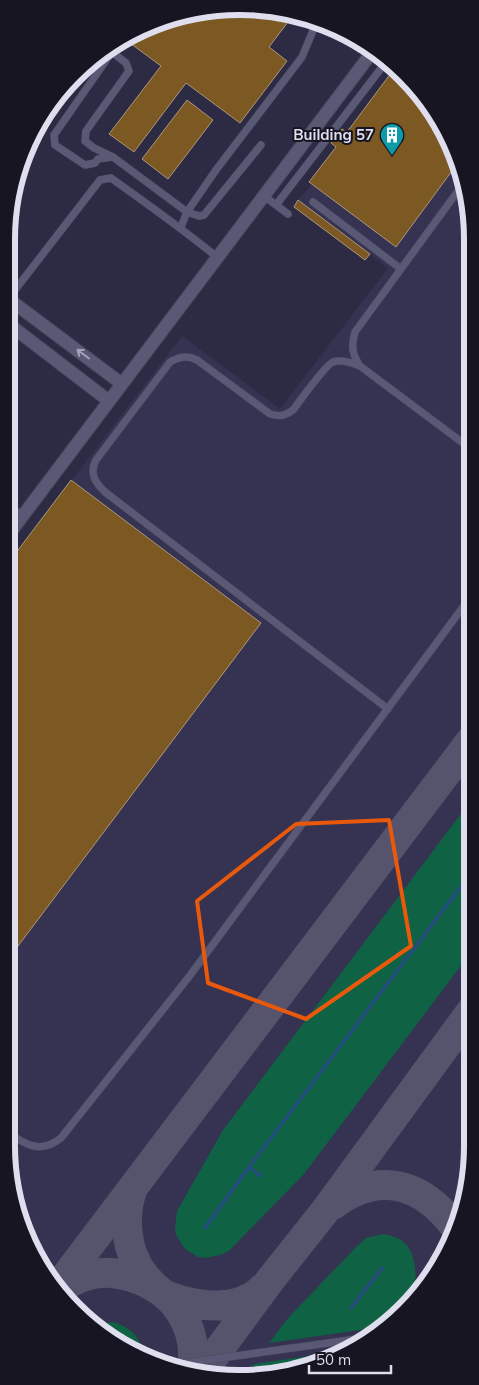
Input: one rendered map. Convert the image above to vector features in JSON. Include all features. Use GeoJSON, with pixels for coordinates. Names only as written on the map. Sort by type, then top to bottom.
{"type":"FeatureCollection","features":[{"type":"Feature","properties":{"kind":"street"},"geometry":{"type":"LineString","coordinates":[[15,523],[22,517],[369,57]]}},
{"type":"Feature","properties":{"kind":"street"},"geometry":{"type":"LineString","coordinates":[[15,305],[122,384]]}},
{"type":"Feature","properties":{"kind":"street"},"geometry":{"type":"LineString","coordinates":[[15,329],[109,402]]}},
{"type":"Feature","properties":{"kind":"lane"},"geometry":{"type":"LineString","coordinates":[[180,227],[187,212],[302,56],[314,28]]}},
{"type":"Feature","properties":{"kind":"lane"},"geometry":{"type":"LineString","coordinates":[[114,54],[126,63],[129,71],[86,131],[85,141],[94,148],[113,157],[187,212],[199,216],[204,215],[261,145]]}},
{"type":"Feature","properties":{"kind":"lane"},"geometry":{"type":"LineString","coordinates":[[108,58],[54,135],[54,140],[55,146],[85,166],[95,163],[98,159],[113,157]]}},
{"type":"Feature","properties":{"kind":"lane"},"geometry":{"type":"LineString","coordinates":[[276,205],[383,66]]}},
{"type":"Feature","properties":{"kind":"lane"},"geometry":{"type":"LineString","coordinates":[[15,289],[100,180],[111,178],[180,227],[218,258]]}},
{"type":"Feature","properties":{"kind":"lane"},"geometry":{"type":"LineString","coordinates":[[360,366],[352,350],[355,332],[458,190]]}},
{"type":"Feature","properties":{"kind":"lane"},"geometry":{"type":"LineString","coordinates":[[264,196],[288,214]]}},
{"type":"Feature","properties":{"kind":"lane"},"geometry":{"type":"LineString","coordinates":[[313,202],[400,268]]}},
{"type":"Feature","properties":{"kind":"lane"},"geometry":{"type":"LineString","coordinates":[[388,709],[105,492],[95,481],[93,466],[170,362],[182,356],[197,360],[270,414],[276,416],[288,414],[293,410],[330,364],[346,361],[360,366],[464,444]]}},
{"type":"Feature","properties":{"kind":"lane"},"geometry":{"type":"LineString","coordinates":[[15,510],[22,517]]}},
{"type":"Feature","properties":{"kind":"lane"},"geometry":{"type":"LineString","coordinates":[[15,1137],[24,1143],[34,1146],[53,1144],[61,1138],[188,978],[464,607]]}},
{"type":"Feature","properties":{"kind":"lane"},"geometry":{"type":"LineString","coordinates":[[185,1363],[353,1340]]}},
{"type":"Feature","properties":{"kind":"highlighted area"},"geometry":{"type":"Polygon","coordinates":[[[389,820],[411,946],[306,1019],[208,983],[197,901],[296,824],[389,820]]]}},
{"type":"Feature","properties":{"kind":"shaded area"},"geometry":{"type":"Polygon","coordinates":[[[391,74],[418,103],[441,140],[456,181],[464,225],[464,1160],[456,1204],[441,1245],[418,1282],[388,1314],[352,1340],[312,1358],[269,1368],[225,1370],[196,1366],[154,1353],[127,1340],[91,1314],[61,1282],[45,1258],[27,1218],[19,1189],[15,1160],[15,554],[182,336],[280,409],[388,268],[298,200],[312,184],[309,182],[336,147],[331,143],[342,129],[347,132],[391,74]]]}},
{"type":"Feature","properties":{"kind":"green space"},"geometry":{"type":"Polygon","coordinates":[[[464,810],[464,962],[304,1174],[229,1251],[206,1258],[198,1257],[185,1249],[176,1235],[177,1211],[223,1130],[464,810]]]}},
{"type":"Feature","properties":{"kind":"green space"},"geometry":{"type":"Polygon","coordinates":[[[383,1234],[403,1241],[409,1247],[414,1263],[416,1285],[408,1294],[388,1314],[369,1329],[269,1343],[288,1318],[366,1238],[383,1234]]]}},
{"type":"Feature","properties":{"kind":"green space"},"geometry":{"type":"Polygon","coordinates":[[[113,1322],[130,1330],[138,1339],[141,1348],[127,1340],[102,1323],[113,1322]]]}},
{"type":"Feature","properties":{"kind":"green space"},"geometry":{"type":"Polygon","coordinates":[[[323,1354],[283,1366],[249,1370],[254,1364],[323,1354]]]}},
{"type":"Feature","properties":{"kind":"building"},"geometry":{"type":"Polygon","coordinates":[[[254,15],[289,21],[269,47],[287,61],[240,123],[186,83],[134,152],[109,134],[161,66],[130,43],[167,27],[210,17],[254,15]]]}},
{"type":"Feature","properties":{"kind":"building","name":"Building 57"},"geometry":{"type":"Polygon","coordinates":[[[391,74],[418,103],[434,127],[447,154],[453,170],[396,247],[309,182],[336,147],[331,143],[342,129],[347,132],[391,74]]]}},
{"type":"Feature","properties":{"kind":"building"},"geometry":{"type":"Polygon","coordinates":[[[187,100],[213,120],[168,179],[142,159],[187,100]]]}},
{"type":"Feature","properties":{"kind":"building"},"geometry":{"type":"Polygon","coordinates":[[[298,200],[370,254],[365,260],[294,207],[298,200]]]}},
{"type":"Feature","properties":{"kind":"building"},"geometry":{"type":"Polygon","coordinates":[[[71,480],[261,623],[15,950],[15,554],[71,480]]]}},
{"type":"Feature","properties":{"kind":"waterway"},"geometry":{"type":"LineString","coordinates":[[249,1167],[464,883]]}},
{"type":"Feature","properties":{"kind":"waterway"},"geometry":{"type":"LineString","coordinates":[[205,1228],[249,1167],[261,1176]]}},
{"type":"Feature","properties":{"kind":"waterway"},"geometry":{"type":"LineString","coordinates":[[351,1308],[382,1268]]}},
{"type":"Feature","properties":{"kind":"taxiway"},"geometry":{"type":"LineString","coordinates":[[61,1282],[464,750]]}},
{"type":"Feature","properties":{"kind":"taxiway"},"geometry":{"type":"LineString","coordinates":[[206,1367],[271,1279],[325,1211],[464,1021]]}},
{"type":"Feature","properties":{"kind":"taxiway"},"geometry":{"type":"LineString","coordinates":[[333,1205],[350,1194],[367,1187],[399,1186],[414,1191],[428,1200],[451,1222]]}},
{"type":"Feature","properties":{"kind":"taxiway"},"geometry":{"type":"LineString","coordinates":[[133,1188],[127,1216],[130,1245],[132,1254],[140,1269],[155,1287]]}},
{"type":"Feature","properties":{"kind":"taxiway"},"geometry":{"type":"LineString","coordinates":[[64,1286],[81,1278],[105,1273],[131,1277],[160,1291],[180,1312],[187,1325],[191,1339],[192,1365]]}},
{"type":"Feature","properties":{"kind":"taxiway"},"geometry":{"type":"LineString","coordinates":[[168,1296],[204,1305],[230,1304],[253,1296],[263,1288]]}},
{"type":"Feature","properties":{"kind":"place","name":"Building 57"},"geometry":{"type":"Point","coordinates":[392,156]}}]}
